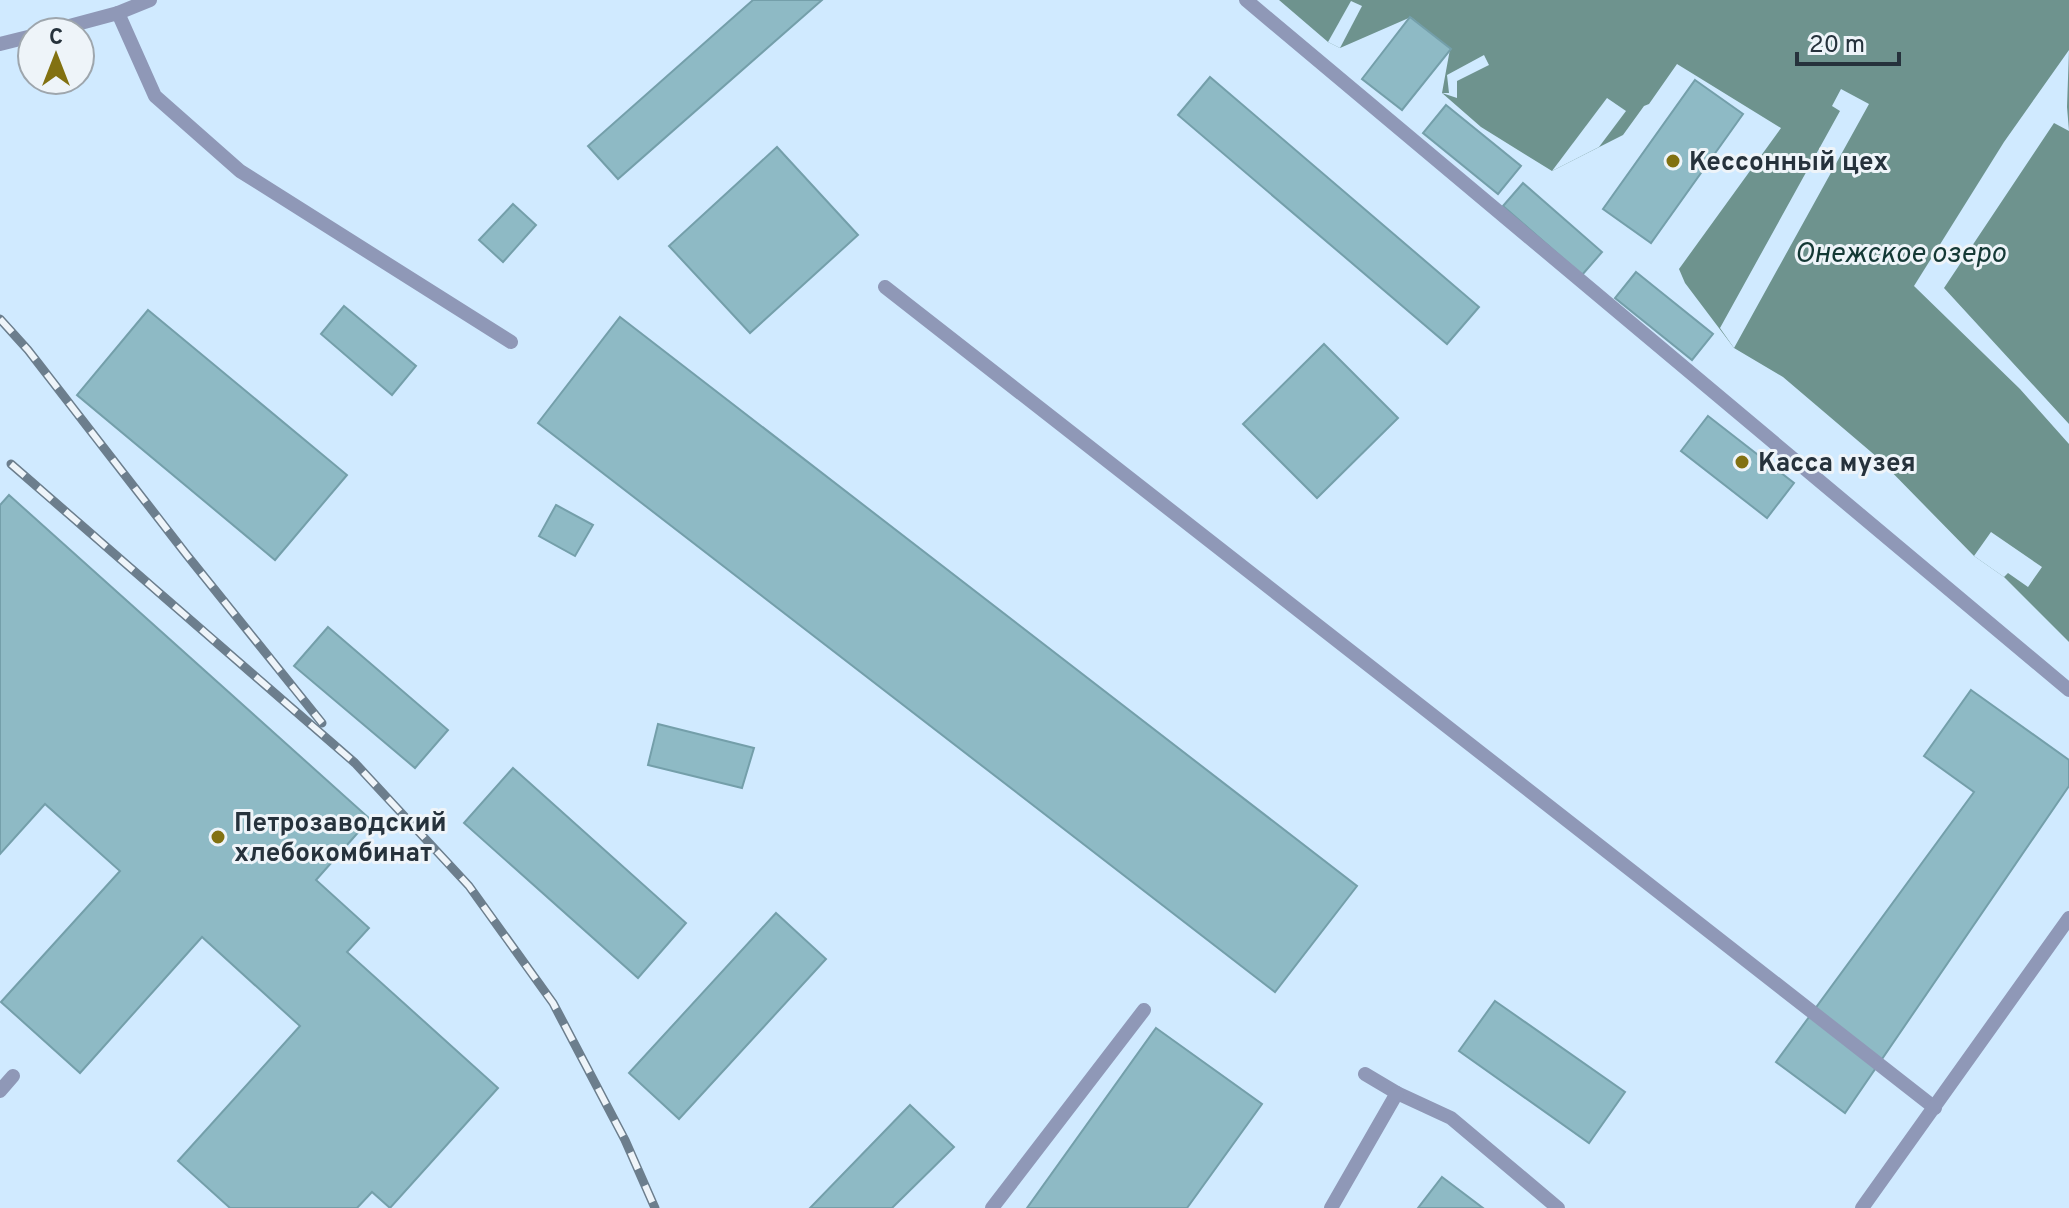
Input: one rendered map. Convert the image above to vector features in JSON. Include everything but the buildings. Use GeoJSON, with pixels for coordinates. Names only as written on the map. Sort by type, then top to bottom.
{"type":"FeatureCollection","features":[{"type":"Feature","properties":{"kind":"lane"},"geometry":{"type":"LineString","coordinates":[[96,19],[150,0]]}},
{"type":"Feature","properties":{"kind":"lane"},"geometry":{"type":"LineString","coordinates":[[1246,0],[2069,690]]}},
{"type":"Feature","properties":{"kind":"lane"},"geometry":{"type":"LineString","coordinates":[[118,13],[155,96],[240,171],[511,342]]}},
{"type":"Feature","properties":{"kind":"lane"},"geometry":{"type":"LineString","coordinates":[[885,287],[1935,1108]]}},
{"type":"Feature","properties":{"kind":"lane"},"geometry":{"type":"LineString","coordinates":[[1862,1208],[2069,918]]}},
{"type":"Feature","properties":{"kind":"lane"},"geometry":{"type":"LineString","coordinates":[[992,1208],[1144,1010]]}},
{"type":"Feature","properties":{"kind":"lane"},"geometry":{"type":"LineString","coordinates":[[1365,1074],[1451,1118],[1558,1208]]}},
{"type":"Feature","properties":{"kind":"lane"},"geometry":{"type":"LineString","coordinates":[[0,1091],[13,1076]]}},
{"type":"Feature","properties":{"kind":"lane"},"geometry":{"type":"LineString","coordinates":[[1331,1208],[1397,1093]]}},
{"type":"Feature","properties":{"kind":"water","name":"Онежское озеро"},"geometry":{"type":"Polygon","coordinates":[[[1279,0],[2069,0],[2069,642],[2004,577],[1974,556],[1877,457],[1783,377],[1734,348],[1685,283],[1679,269],[1781,128],[1677,64],[1623,135],[1552,171],[1481,127],[1442,93],[1450,49],[1411,17],[1340,48],[1328,42],[1279,0]]]}},
{"type":"Feature","properties":{"kind":"pier"},"geometry":{"type":"Polygon","coordinates":[[[1351,1],[1362,6],[1340,48],[1328,42],[1351,1]]]}},
{"type":"Feature","properties":{"kind":"pier"},"geometry":{"type":"Polygon","coordinates":[[[2069,50],[2069,131],[2054,123],[1944,288],[2069,424],[2069,444],[2020,389],[1914,286],[2004,142],[2069,50]]]}},
{"type":"Feature","properties":{"kind":"pier"},"geometry":{"type":"Polygon","coordinates":[[[1484,55],[1489,65],[1457,81],[1457,98],[1442,93],[1449,93],[1447,75],[1484,55]]]}},
{"type":"Feature","properties":{"kind":"pier"},"geometry":{"type":"Polygon","coordinates":[[[1841,89],[1869,104],[1734,348],[1720,328],[1840,111],[1832,106],[1841,89]]]}},
{"type":"Feature","properties":{"kind":"pier"},"geometry":{"type":"Polygon","coordinates":[[[1607,98],[1626,111],[1599,147],[1552,171],[1607,98]]]}},
{"type":"Feature","properties":{"kind":"pier"},"geometry":{"type":"Polygon","coordinates":[[[1991,532],[2042,567],[2028,587],[2008,573],[2004,577],[1974,556],[1991,532]]]}},
{"type":"Feature","properties":{"kind":"railway"},"geometry":{"type":"LineString","coordinates":[[0,319],[28,350],[322,723]]}},
{"type":"Feature","properties":{"kind":"railway"},"geometry":{"type":"LineString","coordinates":[[11,464],[355,763],[469,886],[553,1003],[625,1140],[655,1208]]}},
{"type":"Feature","properties":{"kind":"place","name":"Кессонный цех"},"geometry":{"type":"Point","coordinates":[1673,161]}},
{"type":"Feature","properties":{"kind":"place","name":"Касса музея"},"geometry":{"type":"Point","coordinates":[1742,462]}},
{"type":"Feature","properties":{"kind":"place","name":"Петрозаводский хлебокомбинат"},"geometry":{"type":"Point","coordinates":[218,837]}}]}
